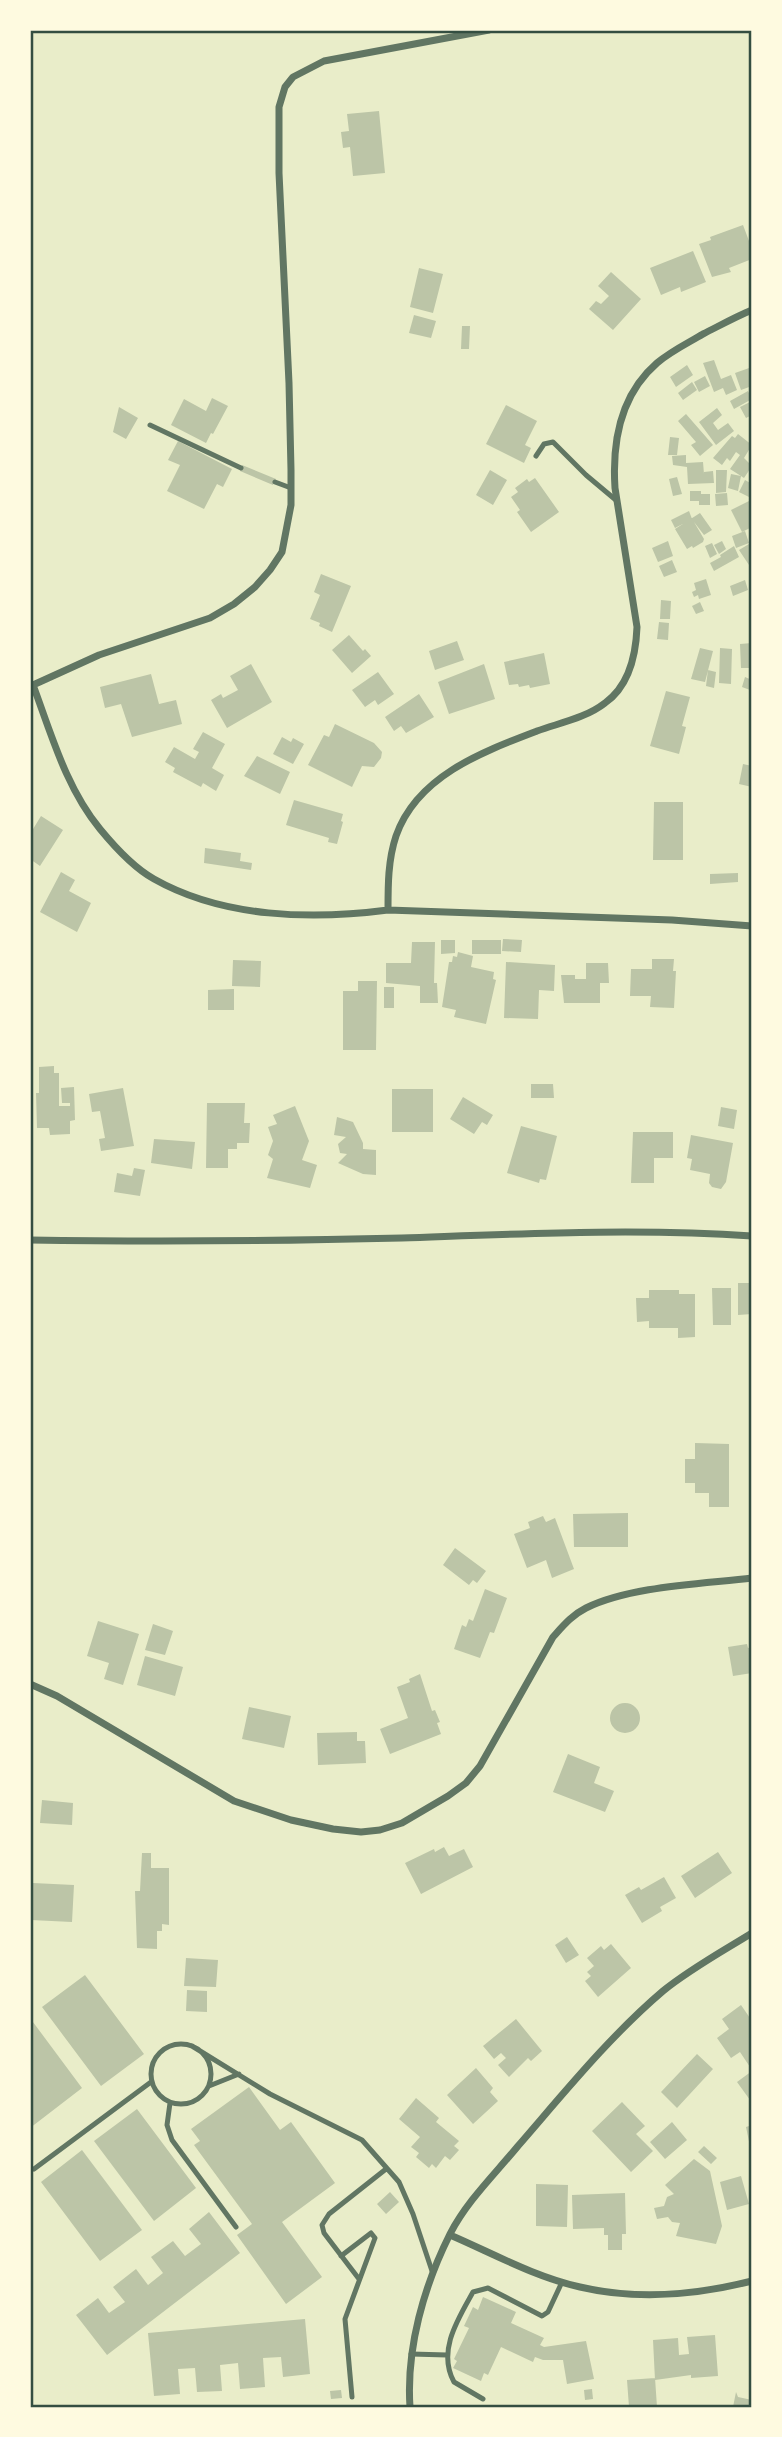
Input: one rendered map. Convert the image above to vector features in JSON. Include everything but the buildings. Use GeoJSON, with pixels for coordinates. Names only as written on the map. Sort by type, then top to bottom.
{"type":"FeatureCollection","features":[{"type":"Feature","properties":{"kind":"street"},"geometry":{"type":"LineString","coordinates":[[489,30],[324,61],[293,77],[285,87],[279,107],[279,173],[289,383],[290,488],[288,529],[282,552],[255,587],[210,618],[99,655],[31,684],[59,755],[80,799],[99,828],[152,878],[177,890],[219,904],[280,914],[345,914],[388,910],[672,920],[752,926]]}},
{"type":"Feature","properties":{"kind":"street"},"geometry":{"type":"LineString","coordinates":[[388,910],[388,878],[396,838],[412,806],[425,791],[448,773],[483,752],[573,719],[605,704],[627,676],[636,645],[637,627],[617,501],[614,446],[624,410],[639,383],[656,363],[677,349],[752,310]]}},
{"type":"Feature","properties":{"kind":"street"},"geometry":{"type":"LineString","coordinates":[[30,1240],[134,1242],[585,1233],[752,1236]]}},
{"type":"Feature","properties":{"kind":"street"},"geometry":{"type":"LineString","coordinates":[[30,1684],[57,1696],[234,1801],[265,1812],[333,1829],[360,1832],[380,1830],[429,1810],[466,1783],[480,1766],[553,1637],[566,1622],[584,1609],[624,1594],[752,1578]]}},
{"type":"Feature","properties":{"kind":"street"},"geometry":{"type":"LineString","coordinates":[[410,2407],[411,2354],[433,2273],[450,2235],[475,2197],[554,2103],[664,1990],[752,1933]]}},
{"type":"Feature","properties":{"kind":"street"},"geometry":{"type":"LineString","coordinates":[[450,2235],[541,2275],[606,2292],[689,2293],[752,2281]]}},
{"type":"Feature","properties":{"kind":"lane"},"geometry":{"type":"LineString","coordinates":[[150,425],[241,468]]}},
{"type":"Feature","properties":{"kind":"lane"},"geometry":{"type":"LineString","coordinates":[[536,456],[544,444],[553,442],[617,501]]}},
{"type":"Feature","properties":{"kind":"lane"},"geometry":{"type":"LineString","coordinates":[[275,482],[290,488]]}},
{"type":"Feature","properties":{"kind":"lane"},"geometry":{"type":"LineString","coordinates":[[192,2046],[206,2058],[211,2076],[209,2085],[197,2100],[179,2105],[170,2103],[155,2091],[150,2073],[153,2063],[164,2049],[183,2044],[192,2046],[270,2094],[362,2140],[399,2182],[433,2273]]}},
{"type":"Feature","properties":{"kind":"lane"},"geometry":{"type":"LineString","coordinates":[[209,2085],[239,2074]]}},
{"type":"Feature","properties":{"kind":"lane"},"geometry":{"type":"LineString","coordinates":[[34,2169],[151,2082]]}},
{"type":"Feature","properties":{"kind":"lane"},"geometry":{"type":"LineString","coordinates":[[170,2103],[167,2125],[172,2140],[236,2227]]}},
{"type":"Feature","properties":{"kind":"lane"},"geometry":{"type":"LineString","coordinates":[[359,2279],[324,2233],[322,2225],[324,2219],[386,2169]]}},
{"type":"Feature","properties":{"kind":"lane"},"geometry":{"type":"LineString","coordinates":[[341,2256],[371,2233],[375,2238],[345,2319],[352,2397]]}},
{"type":"Feature","properties":{"kind":"lane"},"geometry":{"type":"LineString","coordinates":[[483,2399],[454,2382],[447,2355],[456,2322],[473,2292],[488,2288],[542,2316],[548,2312],[562,2282]]}},
{"type":"Feature","properties":{"kind":"lane"},"geometry":{"type":"LineString","coordinates":[[411,2354],[447,2355]]}}]}
